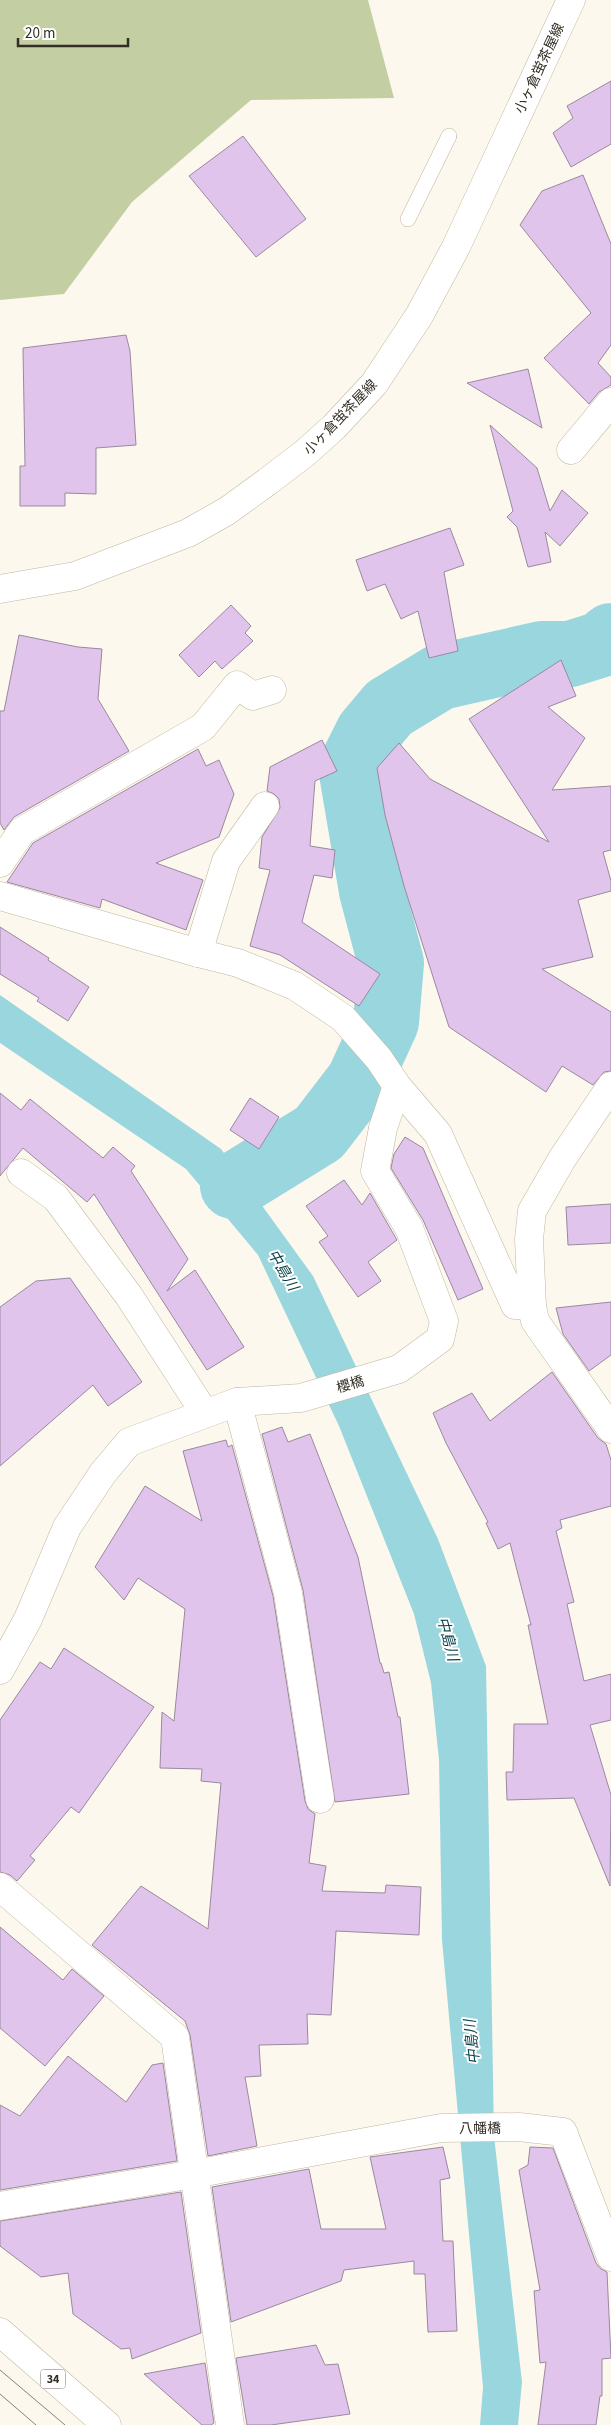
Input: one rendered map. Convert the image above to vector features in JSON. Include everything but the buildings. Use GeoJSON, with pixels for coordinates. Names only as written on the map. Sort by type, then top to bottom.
{"type":"FeatureCollection","features":[{"type":"Feature","properties":{"kind":"main road","name":"小ヶ倉蛍茶屋線"},"geometry":{"type":"LineString","coordinates":[[0,589],[75,576],[188,533],[227,511],[267,482],[305,453],[334,427],[374,384],[419,316],[456,247],[571,0]]}},
{"type":"Feature","properties":{"kind":"main road"},"geometry":{"type":"LineString","coordinates":[[571,450],[611,402]]}},
{"type":"Feature","properties":{"kind":"main road"},"geometry":{"type":"LineString","coordinates":[[0,863],[22,831],[203,727],[236,685],[253,696],[272,690]]}},
{"type":"Feature","properties":{"kind":"main road"},"geometry":{"type":"LineString","coordinates":[[198,954],[226,861],[265,806]]}},
{"type":"Feature","properties":{"kind":"main road"},"geometry":{"type":"LineString","coordinates":[[0,896],[198,954],[238,963],[295,986],[343,1018],[379,1059],[397,1086],[438,1134],[515,1305],[532,1306]]}},
{"type":"Feature","properties":{"kind":"main road","name":"櫻橋"},"geometry":{"type":"LineString","coordinates":[[2,1660],[28,1619],[67,1527],[103,1473],[129,1442],[204,1412],[237,1402],[301,1398],[399,1369],[440,1339],[444,1321],[409,1228],[376,1171],[383,1128],[397,1086]]}},
{"type":"Feature","properties":{"kind":"main road"},"geometry":{"type":"LineString","coordinates":[[610,1426],[535,1321],[532,1306],[529,1239],[532,1211],[562,1159],[611,1086]]}},
{"type":"Feature","properties":{"kind":"main road"},"geometry":{"type":"LineString","coordinates":[[21,1173],[56,1198],[129,1296],[204,1412]]}},
{"type":"Feature","properties":{"kind":"main road"},"geometry":{"type":"LineString","coordinates":[[237,1402],[288,1593],[320,1798]]}},
{"type":"Feature","properties":{"kind":"main road"},"geometry":{"type":"LineString","coordinates":[[0,1887],[175,2037],[230,2425]]}},
{"type":"Feature","properties":{"kind":"main road","name":"八幡橋"},"geometry":{"type":"LineString","coordinates":[[0,2206],[194,2174],[441,2128],[519,2127],[563,2132],[611,2257]]}},
{"type":"Feature","properties":{"kind":"main road","name":"34"},"geometry":{"type":"LineString","coordinates":[[0,2332],[107,2425]]}},
{"type":"Feature","properties":{"kind":"lane"},"geometry":{"type":"LineString","coordinates":[[408,219],[449,136]]}},
{"type":"Feature","properties":{"kind":"green space"},"geometry":{"type":"Polygon","coordinates":[[[0,0],[368,0],[394,98],[251,100],[132,202],[64,294],[0,300],[0,0]]]}},
{"type":"Feature","properties":{"kind":"water","name":"中島川"},"geometry":{"type":"Polygon","coordinates":[[[0,995],[221,1149],[313,1276],[438,1539],[486,1666],[494,2136],[522,2382],[518,2425],[480,2425],[483,2387],[442,1940],[439,1760],[431,1683],[414,1614],[339,1426],[258,1255],[186,1169],[0,1043],[0,995]]]}},
{"type":"Feature","properties":{"kind":"waterway"},"geometry":{"type":"LineString","coordinates":[[233,1186],[319,1133],[359,1081],[386,1022],[391,963],[372,891],[351,767],[368,733],[389,708],[440,677],[542,654],[570,654],[602,644],[611,636]]}},
{"type":"Feature","properties":{"kind":"tram line"},"geometry":{"type":"LineString","coordinates":[[0,2370],[65,2425]]}},
{"type":"Feature","properties":{"kind":"tram line"},"geometry":{"type":"LineString","coordinates":[[0,2394],[36,2425]]}}]}
